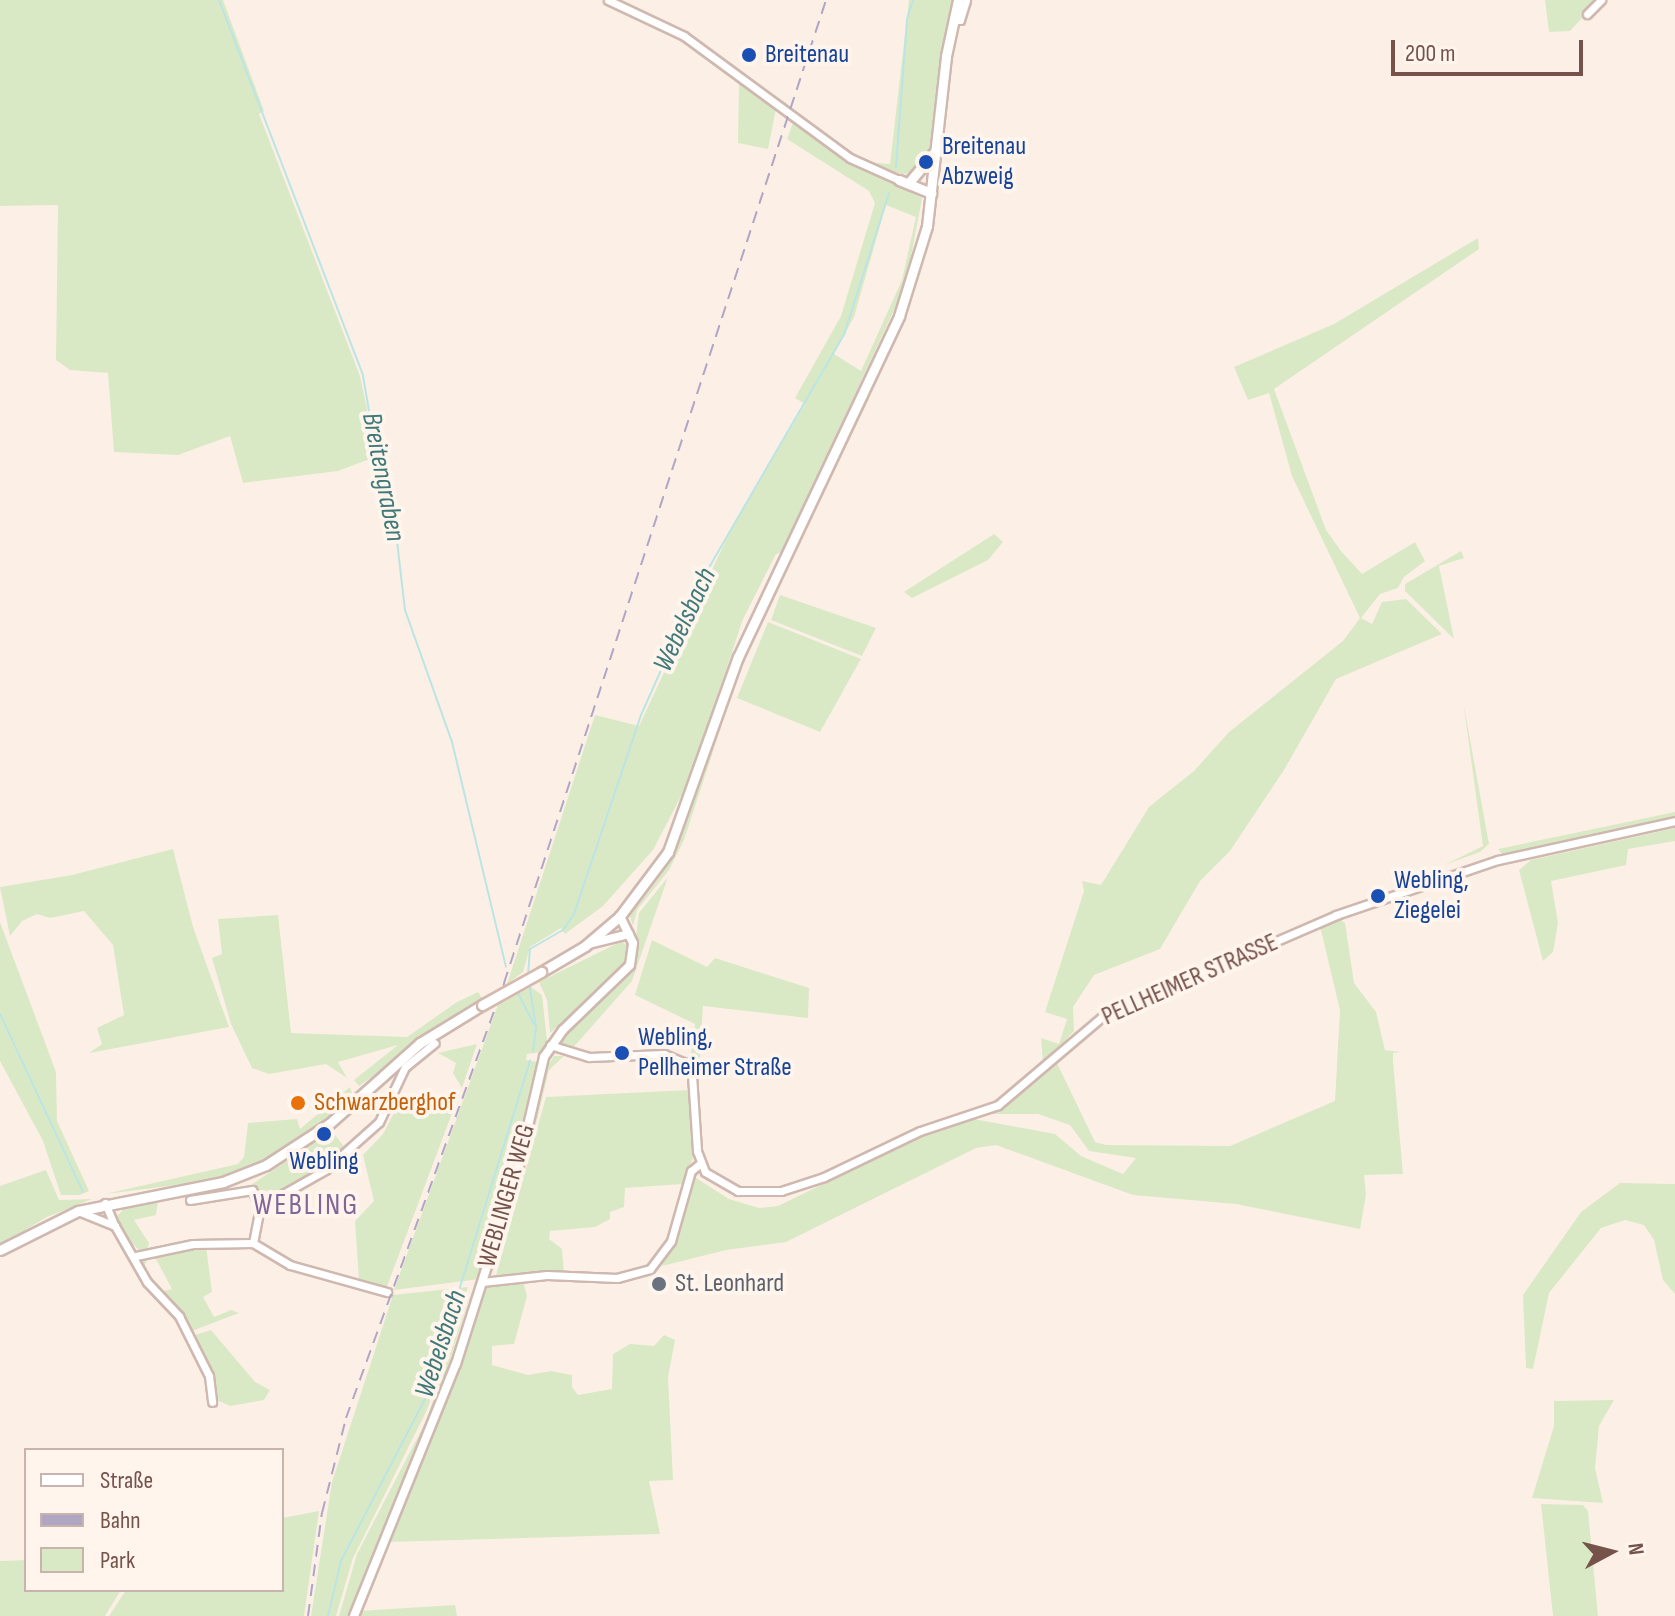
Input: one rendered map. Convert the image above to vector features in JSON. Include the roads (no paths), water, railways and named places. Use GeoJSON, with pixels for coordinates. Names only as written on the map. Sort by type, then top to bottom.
{"type":"FeatureCollection","features":[{"type":"Feature","properties":{"kind":"main road"},"geometry":{"type":"LineString","coordinates":[[0,1250],[78,1211],[105,1203],[223,1182],[266,1165],[329,1124],[435,1037],[482,1005],[585,946],[620,916],[658,870],[677,832],[738,657],[899,316],[933,189],[953,19],[958,0]]}},
{"type":"Feature","properties":{"kind":"main road"},"geometry":{"type":"LineString","coordinates":[[911,180],[924,170],[938,146]]}},
{"type":"Feature","properties":{"kind":"main road"},"geometry":{"type":"LineString","coordinates":[[899,180],[933,189]]}},
{"type":"Feature","properties":{"kind":"main road"},"geometry":{"type":"LineString","coordinates":[[899,180],[911,180],[933,189]]}},
{"type":"Feature","properties":{"kind":"street"},"geometry":{"type":"LineString","coordinates":[[608,0],[651,17],[742,75],[850,158],[899,180]]}},
{"type":"Feature","properties":{"kind":"street"},"geometry":{"type":"LineString","coordinates":[[953,19],[960,20],[966,0]]}},
{"type":"Feature","properties":{"kind":"street"},"geometry":{"type":"LineString","coordinates":[[1587,14],[1601,0]]}},
{"type":"Feature","properties":{"kind":"street","name":"PELLHEIMER STRASSE"},"geometry":{"type":"LineString","coordinates":[[701,1163],[713,1180],[747,1193],[781,1191],[824,1177],[920,1131],[1008,1100],[1081,1032],[1116,1009],[1336,915],[1498,860],[1675,821]]}},
{"type":"Feature","properties":{"kind":"street"},"geometry":{"type":"LineString","coordinates":[[482,1282],[547,1275],[617,1278],[650,1269],[671,1241],[691,1171],[701,1163],[692,1075],[683,1062],[664,1054],[589,1057],[550,1045],[622,977],[633,953],[629,934],[620,916]]}},
{"type":"Feature","properties":{"kind":"street"},"geometry":{"type":"LineString","coordinates":[[585,946],[629,934]]}},
{"type":"Feature","properties":{"kind":"street"},"geometry":{"type":"LineString","coordinates":[[260,1207],[325,1170],[379,1122],[405,1067],[435,1037]]}},
{"type":"Feature","properties":{"kind":"street","name":"WEBLINGER WEG"},"geometry":{"type":"LineString","coordinates":[[354,1616],[456,1364],[550,1045]]}},
{"type":"Feature","properties":{"kind":"street"},"geometry":{"type":"LineString","coordinates":[[190,1200],[248,1189],[260,1207],[253,1243]]}},
{"type":"Feature","properties":{"kind":"street"},"geometry":{"type":"LineString","coordinates":[[105,1203],[111,1224],[136,1256],[147,1282],[191,1333],[209,1376],[212,1402]]}},
{"type":"Feature","properties":{"kind":"street"},"geometry":{"type":"LineString","coordinates":[[78,1211],[111,1224]]}},
{"type":"Feature","properties":{"kind":"street"},"geometry":{"type":"LineString","coordinates":[[136,1256],[193,1244],[253,1243],[290,1265],[387,1292]]}},
{"type":"Feature","properties":{"kind":"waterway","name":"Breitengraben"},"geometry":{"type":"LineString","coordinates":[[219,0],[363,376],[380,474],[394,515],[405,610],[452,742],[506,967]]}},
{"type":"Feature","properties":{"kind":"waterway","name":"Webelsbach"},"geometry":{"type":"LineString","coordinates":[[896,167],[907,19],[913,0]]}},
{"type":"Feature","properties":{"kind":"waterway","name":"Webelsbach"},"geometry":{"type":"LineString","coordinates":[[528,976],[530,949],[563,930],[574,914],[641,715],[700,583],[844,335],[889,193]]}},
{"type":"Feature","properties":{"kind":"waterway","name":"Breitengraben"},"geometry":{"type":"LineString","coordinates":[[529,982],[536,1027],[533,1051]]}},
{"type":"Feature","properties":{"kind":"waterway","name":"Breitengraben"},"geometry":{"type":"LineString","coordinates":[[517,991],[534,1024]]}},
{"type":"Feature","properties":{"kind":"waterway"},"geometry":{"type":"LineString","coordinates":[[0,1014],[83,1192]]}},
{"type":"Feature","properties":{"kind":"waterway","name":"Webelsbach"},"geometry":{"type":"LineString","coordinates":[[328,1616],[341,1561],[426,1397],[530,1061]]}},
{"type":"Feature","properties":{"kind":"railway"},"geometry":{"type":"LineString","coordinates":[[308,1616],[322,1513],[346,1418],[504,983],[826,0]]}},
{"type":"Feature","properties":{"kind":"place","name":"Breitenau"},"geometry":{"type":"Point","coordinates":[749,55]}},
{"type":"Feature","properties":{"kind":"place","name":"Breitenau Abzweig"},"geometry":{"type":"Point","coordinates":[926,162]}},
{"type":"Feature","properties":{"kind":"place","name":"Webling, Ziegelei"},"geometry":{"type":"Point","coordinates":[1378,896]}},
{"type":"Feature","properties":{"kind":"place","name":"Webling, Pellheimer Straße"},"geometry":{"type":"Point","coordinates":[622,1053]}},
{"type":"Feature","properties":{"kind":"place","name":"Schwarzberghof"},"geometry":{"type":"Point","coordinates":[298,1103]}},
{"type":"Feature","properties":{"kind":"place","name":"Webling"},"geometry":{"type":"Point","coordinates":[324,1134]}},
{"type":"Feature","properties":{"kind":"place","name":"St. Leonhard"},"geometry":{"type":"Point","coordinates":[659,1284]}},
{"type":"Feature","properties":{"kind":"district","name":"WEBLING"},"geometry":{"type":"Point","coordinates":[306,1205]}}]}
